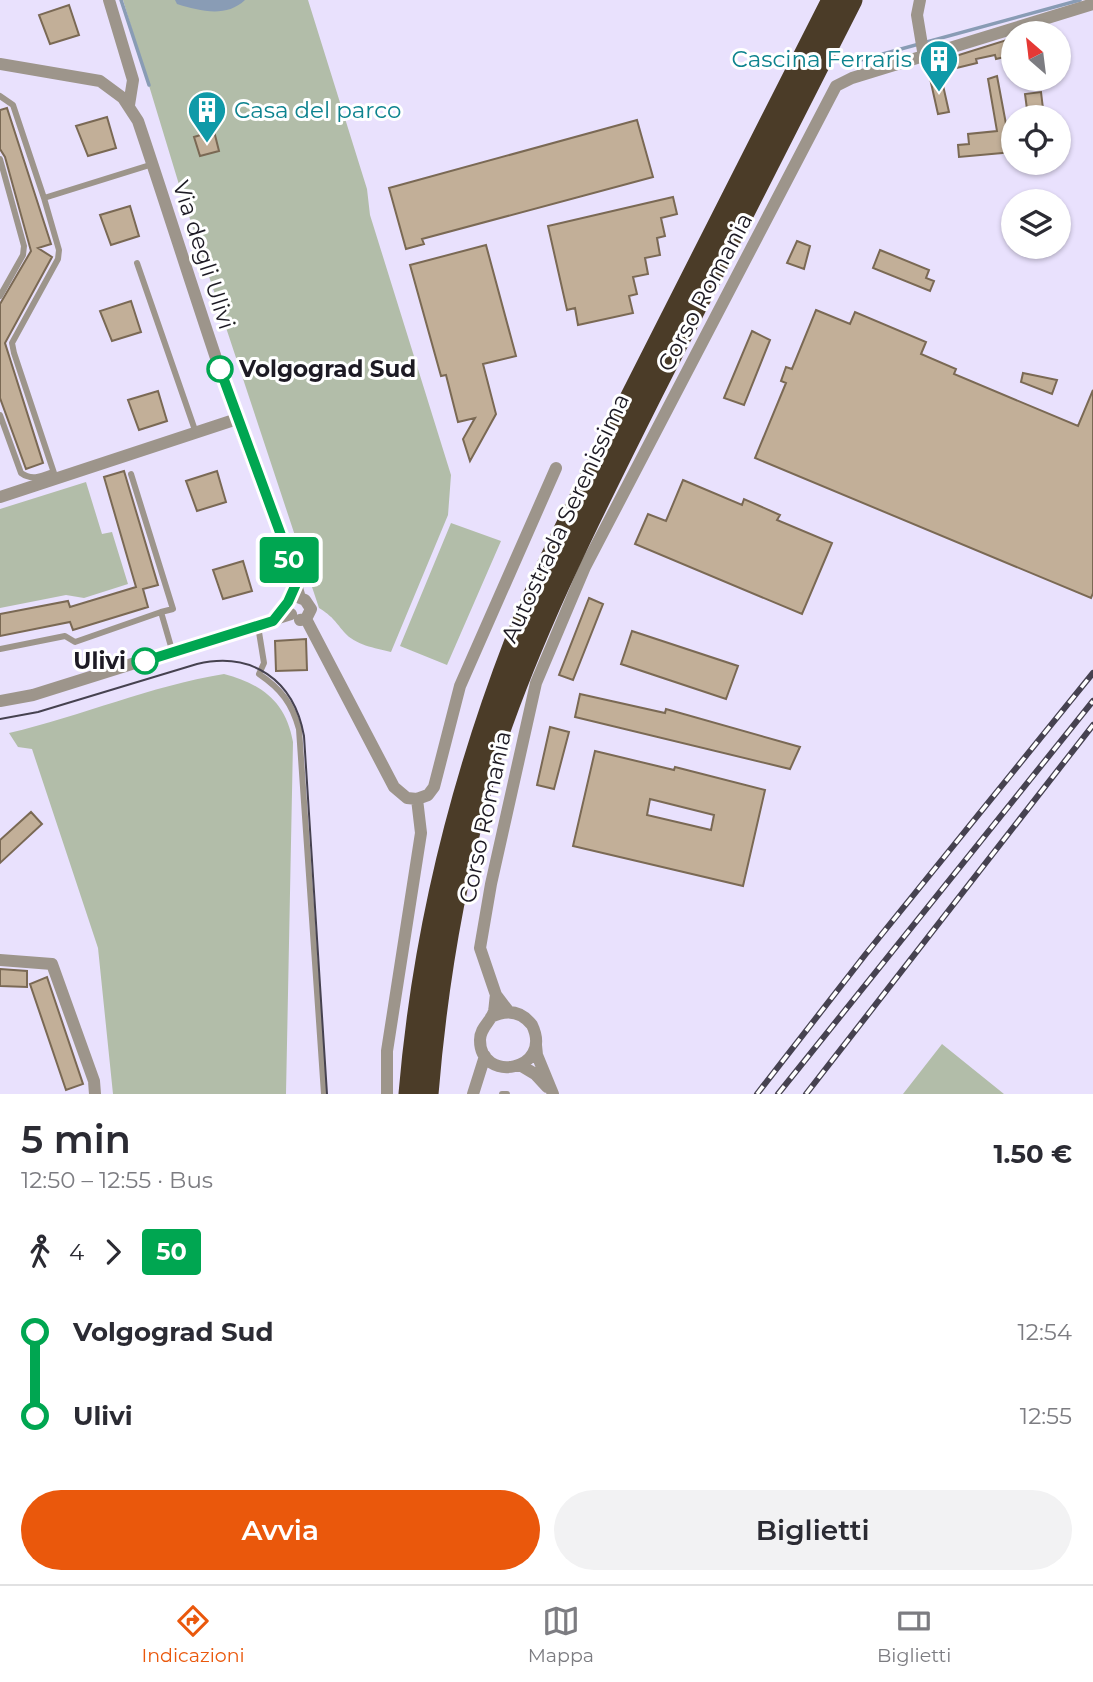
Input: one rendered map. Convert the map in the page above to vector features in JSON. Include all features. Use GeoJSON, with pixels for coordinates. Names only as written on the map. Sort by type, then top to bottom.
{"type":"FeatureCollection","features":[{"type":"Feature","properties":{"kind":"highway","name":"Autostrada Serenissima"},"geometry":{"type":"LineString","coordinates":[[409,1094],[422,979],[459,805],[515,641],[548,563],[585,487],[832,0]]}},
{"type":"Feature","properties":{"kind":"highway","name":"Autostrada Serenissima"},"geometry":{"type":"LineString","coordinates":[[428,1094],[440,983],[457,893],[478,805],[502,723],[566,569],[852,0]]}},
{"type":"Feature","properties":{"kind":"street","name":"Via degli Ulivi"},"geometry":{"type":"LineString","coordinates":[[109,0],[133,80],[129,105]]}},
{"type":"Feature","properties":{"kind":"street"},"geometry":{"type":"LineString","coordinates":[[920,0],[917,15],[924,57],[1093,4]]}},
{"type":"Feature","properties":{"kind":"street","name":"Corso Romania"},"geometry":{"type":"LineString","coordinates":[[509,1012],[496,995],[480,948],[491,884],[536,683],[585,567],[836,86],[852,78],[924,57]]}},
{"type":"Feature","properties":{"kind":"street","name":"Via degli Ulivi"},"geometry":{"type":"LineString","coordinates":[[0,64],[100,81],[129,105],[138,121],[191,285],[237,419],[285,546],[300,598]]}},
{"type":"Feature","properties":{"kind":"street"},"geometry":{"type":"LineString","coordinates":[[0,497],[54,475],[237,419]]}},
{"type":"Feature","properties":{"kind":"street"},"geometry":{"type":"LineString","coordinates":[[306,619],[394,787],[407,798],[417,799],[428,794],[434,787],[460,686],[556,468]]}},
{"type":"Feature","properties":{"kind":"street"},"geometry":{"type":"LineString","coordinates":[[273,621],[288,602],[296,584]]}},
{"type":"Feature","properties":{"kind":"street"},"geometry":{"type":"LineString","coordinates":[[291,614],[291,604],[300,598],[305,600],[311,609],[306,619]]}},
{"type":"Feature","properties":{"kind":"street"},"geometry":{"type":"LineString","coordinates":[[291,614],[300,620],[306,619]]}},
{"type":"Feature","properties":{"kind":"street"},"geometry":{"type":"LineString","coordinates":[[0,701],[33,695],[291,614]]}},
{"type":"Feature","properties":{"kind":"street"},"geometry":{"type":"LineString","coordinates":[[387,1094],[387,1051],[421,832],[417,799]]}},
{"type":"Feature","properties":{"kind":"street"},"geometry":{"type":"LineString","coordinates":[[0,960],[52,964],[94,1081],[95,1094]]}},
{"type":"Feature","properties":{"kind":"street"},"geometry":{"type":"LineString","coordinates":[[491,1017],[496,995]]}},
{"type":"Feature","properties":{"kind":"street"},"geometry":{"type":"LineString","coordinates":[[473,1093],[485,1056],[480,1039],[485,1023],[491,1017],[509,1012],[522,1015],[532,1024],[537,1055],[553,1093]]}},
{"type":"Feature","properties":{"kind":"street"},"geometry":{"type":"LineString","coordinates":[[473,1093],[482,1081],[501,1067],[520,1065],[532,1055],[536,1044]]}},
{"type":"Feature","properties":{"kind":"street"},"geometry":{"type":"LineString","coordinates":[[485,1056],[501,1067]]}},
{"type":"Feature","properties":{"kind":"street"},"geometry":{"type":"LineString","coordinates":[[520,1065],[539,1077],[553,1093]]}},
{"type":"Feature","properties":{"kind":"lane"},"geometry":{"type":"LineString","coordinates":[[0,96],[13,105],[59,250],[58,259],[12,344],[54,475],[37,478],[26,477],[21,473],[0,415]]}},
{"type":"Feature","properties":{"kind":"lane"},"geometry":{"type":"LineString","coordinates":[[0,159],[24,246],[23,255],[0,296]]}},
{"type":"Feature","properties":{"kind":"lane"},"geometry":{"type":"LineString","coordinates":[[44,198],[153,164]]}},
{"type":"Feature","properties":{"kind":"lane"},"geometry":{"type":"LineString","coordinates":[[137,263],[196,433]]}},
{"type":"Feature","properties":{"kind":"lane"},"geometry":{"type":"LineString","coordinates":[[0,649],[65,636],[75,642],[173,609],[131,474]]}},
{"type":"Feature","properties":{"kind":"lane"},"geometry":{"type":"LineString","coordinates":[[161,612],[173,652]]}},
{"type":"Feature","properties":{"kind":"lane"},"geometry":{"type":"LineString","coordinates":[[258,626],[264,663],[259,674],[282,692],[293,710],[299,729],[324,1094]]}},
{"type":"Feature","properties":{"kind":"green space"},"geometry":{"type":"Polygon","coordinates":[[[123,0],[308,0],[367,189],[370,215],[451,475],[448,515],[391,652],[354,640],[319,608],[184,201],[123,0]]]}},
{"type":"Feature","properties":{"kind":"green space"},"geometry":{"type":"Polygon","coordinates":[[[86,482],[102,534],[112,532],[128,584],[84,598],[66,595],[0,608],[0,509],[86,482]]]}},
{"type":"Feature","properties":{"kind":"green space"},"geometry":{"type":"Polygon","coordinates":[[[451,523],[501,541],[447,665],[400,646],[451,523]]]}},
{"type":"Feature","properties":{"kind":"green space"},"geometry":{"type":"Polygon","coordinates":[[[224,674],[250,683],[270,697],[285,716],[293,742],[286,1094],[113,1094],[98,948],[32,749],[18,747],[9,733],[143,693],[224,674]]]}},
{"type":"Feature","properties":{"kind":"green space"},"geometry":{"type":"Polygon","coordinates":[[[942,1044],[1004,1094],[903,1094],[942,1044]]]}},
{"type":"Feature","properties":{"kind":"water"},"geometry":{"type":"Polygon","coordinates":[[[175,0],[245,0],[230,9],[212,11],[177,4],[175,0]]]}},
{"type":"Feature","properties":{"kind":"building"},"geometry":{"type":"Polygon","coordinates":[[[69,5],[79,35],[50,44],[39,15],[69,5]]]}},
{"type":"Feature","properties":{"kind":"building","name":"Cascina Ferraris"},"geometry":{"type":"Polygon","coordinates":[[[1001,42],[1001,58],[996,59],[995,55],[976,59],[977,63],[940,72],[949,112],[938,114],[927,65],[1001,42]]]}},
{"type":"Feature","properties":{"kind":"building"},"geometry":{"type":"Polygon","coordinates":[[[997,76],[1002,105],[1001,153],[959,157],[958,145],[969,144],[968,134],[997,131],[988,79],[997,76]]]}},
{"type":"Feature","properties":{"kind":"building"},"geometry":{"type":"Polygon","coordinates":[[[1041,92],[1043,105],[1026,105],[1025,94],[1041,92]]]}},
{"type":"Feature","properties":{"kind":"building"},"geometry":{"type":"Polygon","coordinates":[[[7,108],[51,244],[38,248],[52,257],[5,343],[43,463],[26,469],[0,398],[0,304],[31,251],[5,157],[0,149],[0,110],[7,108]]]}},
{"type":"Feature","properties":{"kind":"building"},"geometry":{"type":"Polygon","coordinates":[[[107,117],[116,148],[88,156],[76,126],[107,117]]]}},
{"type":"Feature","properties":{"kind":"building"},"geometry":{"type":"Polygon","coordinates":[[[637,120],[653,177],[422,239],[424,244],[406,249],[389,188],[637,120]]]}},
{"type":"Feature","properties":{"kind":"building","name":"Casa del parco"},"geometry":{"type":"Polygon","coordinates":[[[214,131],[219,151],[200,156],[194,137],[214,131]]]}},
{"type":"Feature","properties":{"kind":"building"},"geometry":{"type":"Polygon","coordinates":[[[673,197],[677,214],[661,218],[665,236],[657,238],[660,255],[645,258],[648,274],[633,277],[637,294],[629,296],[633,313],[578,325],[575,308],[567,310],[548,226],[673,197]]]}},
{"type":"Feature","properties":{"kind":"building"},"geometry":{"type":"Polygon","coordinates":[[[130,206],[139,236],[111,245],[100,215],[130,206]]]}},
{"type":"Feature","properties":{"kind":"building"},"geometry":{"type":"Polygon","coordinates":[[[797,241],[810,246],[804,269],[787,263],[797,241]]]}},
{"type":"Feature","properties":{"kind":"building"},"geometry":{"type":"Polygon","coordinates":[[[486,245],[516,356],[483,364],[496,414],[470,461],[463,439],[475,418],[458,422],[446,375],[441,376],[410,265],[486,245]]]}},
{"type":"Feature","properties":{"kind":"building"},"geometry":{"type":"Polygon","coordinates":[[[880,250],[929,270],[926,278],[934,281],[930,291],[873,268],[880,250]]]}},
{"type":"Feature","properties":{"kind":"building"},"geometry":{"type":"Polygon","coordinates":[[[131,301],[141,332],[112,341],[100,311],[131,301]]]}},
{"type":"Feature","properties":{"kind":"building"},"geometry":{"type":"Polygon","coordinates":[[[816,310],[850,324],[855,312],[926,342],[921,354],[956,369],[954,374],[1078,426],[1093,390],[1091,598],[755,458],[786,383],[781,381],[786,367],[792,369],[816,310]]]}},
{"type":"Feature","properties":{"kind":"building"},"geometry":{"type":"Polygon","coordinates":[[[752,331],[770,340],[744,405],[724,398],[752,331]]]}},
{"type":"Feature","properties":{"kind":"building"},"geometry":{"type":"Polygon","coordinates":[[[1023,373],[1057,380],[1052,394],[1021,382],[1023,373]]]}},
{"type":"Feature","properties":{"kind":"building"},"geometry":{"type":"Polygon","coordinates":[[[158,391],[167,421],[139,430],[128,400],[158,391]]]}},
{"type":"Feature","properties":{"kind":"building"},"geometry":{"type":"Polygon","coordinates":[[[124,471],[158,585],[143,589],[148,607],[73,630],[70,622],[0,636],[0,614],[68,601],[70,607],[136,587],[104,477],[124,471]]]}},
{"type":"Feature","properties":{"kind":"building"},"geometry":{"type":"Polygon","coordinates":[[[217,471],[226,502],[197,511],[186,481],[217,471]]]}},
{"type":"Feature","properties":{"kind":"building"},"geometry":{"type":"Polygon","coordinates":[[[683,480],[742,505],[744,499],[780,515],[777,520],[832,543],[802,614],[635,544],[648,514],[666,521],[683,480]]]}},
{"type":"Feature","properties":{"kind":"building"},"geometry":{"type":"Polygon","coordinates":[[[243,561],[252,591],[223,599],[213,570],[243,561]]]}},
{"type":"Feature","properties":{"kind":"building"},"geometry":{"type":"Polygon","coordinates":[[[589,598],[603,604],[573,680],[559,675],[589,598]]]}},
{"type":"Feature","properties":{"kind":"building"},"geometry":{"type":"Polygon","coordinates":[[[632,631],[738,666],[726,699],[621,664],[632,631]]]}},
{"type":"Feature","properties":{"kind":"building"},"geometry":{"type":"Polygon","coordinates":[[[306,639],[307,670],[276,671],[275,641],[306,639]]]}},
{"type":"Feature","properties":{"kind":"building"},"geometry":{"type":"Polygon","coordinates":[[[580,694],[665,713],[666,709],[800,747],[790,769],[575,717],[580,694]]]}},
{"type":"Feature","properties":{"kind":"building"},"geometry":{"type":"Polygon","coordinates":[[[550,727],[569,732],[554,789],[537,785],[550,727]]]}},
{"type":"Feature","properties":{"kind":"building"},"geometry":{"type":"Polygon","coordinates":[[[595,751],[674,770],[675,767],[765,790],[743,886],[573,846],[595,751]],[[650,799],[647,815],[711,830],[714,815],[650,799]]]}},
{"type":"Feature","properties":{"kind":"building"},"geometry":{"type":"Polygon","coordinates":[[[31,812],[42,824],[0,863],[0,840],[31,812]]]}},
{"type":"Feature","properties":{"kind":"building"},"geometry":{"type":"Polygon","coordinates":[[[0,969],[27,971],[27,987],[0,986],[0,969]]]}},
{"type":"Feature","properties":{"kind":"building"},"geometry":{"type":"Polygon","coordinates":[[[47,977],[83,1084],[66,1090],[30,984],[47,977]]]}},
{"type":"Feature","properties":{"kind":"waterway"},"geometry":{"type":"LineString","coordinates":[[121,0],[149,85]]}},
{"type":"Feature","properties":{"kind":"waterway"},"geometry":{"type":"LineString","coordinates":[[857,61],[1080,0]]}},
{"type":"Feature","properties":{"kind":"tram line"},"geometry":{"type":"LineString","coordinates":[[0,719],[38,712],[197,664],[217,661],[252,666],[280,685],[291,699],[304,736],[327,1094]]}},
{"type":"Feature","properties":{"kind":"railway"},"geometry":{"type":"LineString","coordinates":[[757,1094],[865,955],[1093,673]]}},
{"type":"Feature","properties":{"kind":"railway"},"geometry":{"type":"LineString","coordinates":[[778,1094],[1093,701]]}},
{"type":"Feature","properties":{"kind":"railway"},"geometry":{"type":"LineString","coordinates":[[806,1094],[1093,725]]}},
{"type":"Feature","properties":{"kind":"bus line","name":"50"},"geometry":{"type":"LineString","coordinates":[[145,661],[273,621],[292,596],[296,584],[285,546],[220,369]]}},
{"type":"Feature","properties":{"kind":"place","name":"Cascina Ferraris"},"geometry":{"type":"Point","coordinates":[939,93]}},
{"type":"Feature","properties":{"kind":"place","name":"Casa del parco"},"geometry":{"type":"Point","coordinates":[207,144]}},
{"type":"Feature","properties":{"kind":"place","name":"Volgograd Sud"},"geometry":{"type":"Point","coordinates":[220,369]}},
{"type":"Feature","properties":{"kind":"place","name":"Ulivi"},"geometry":{"type":"Point","coordinates":[145,661]}}]}
